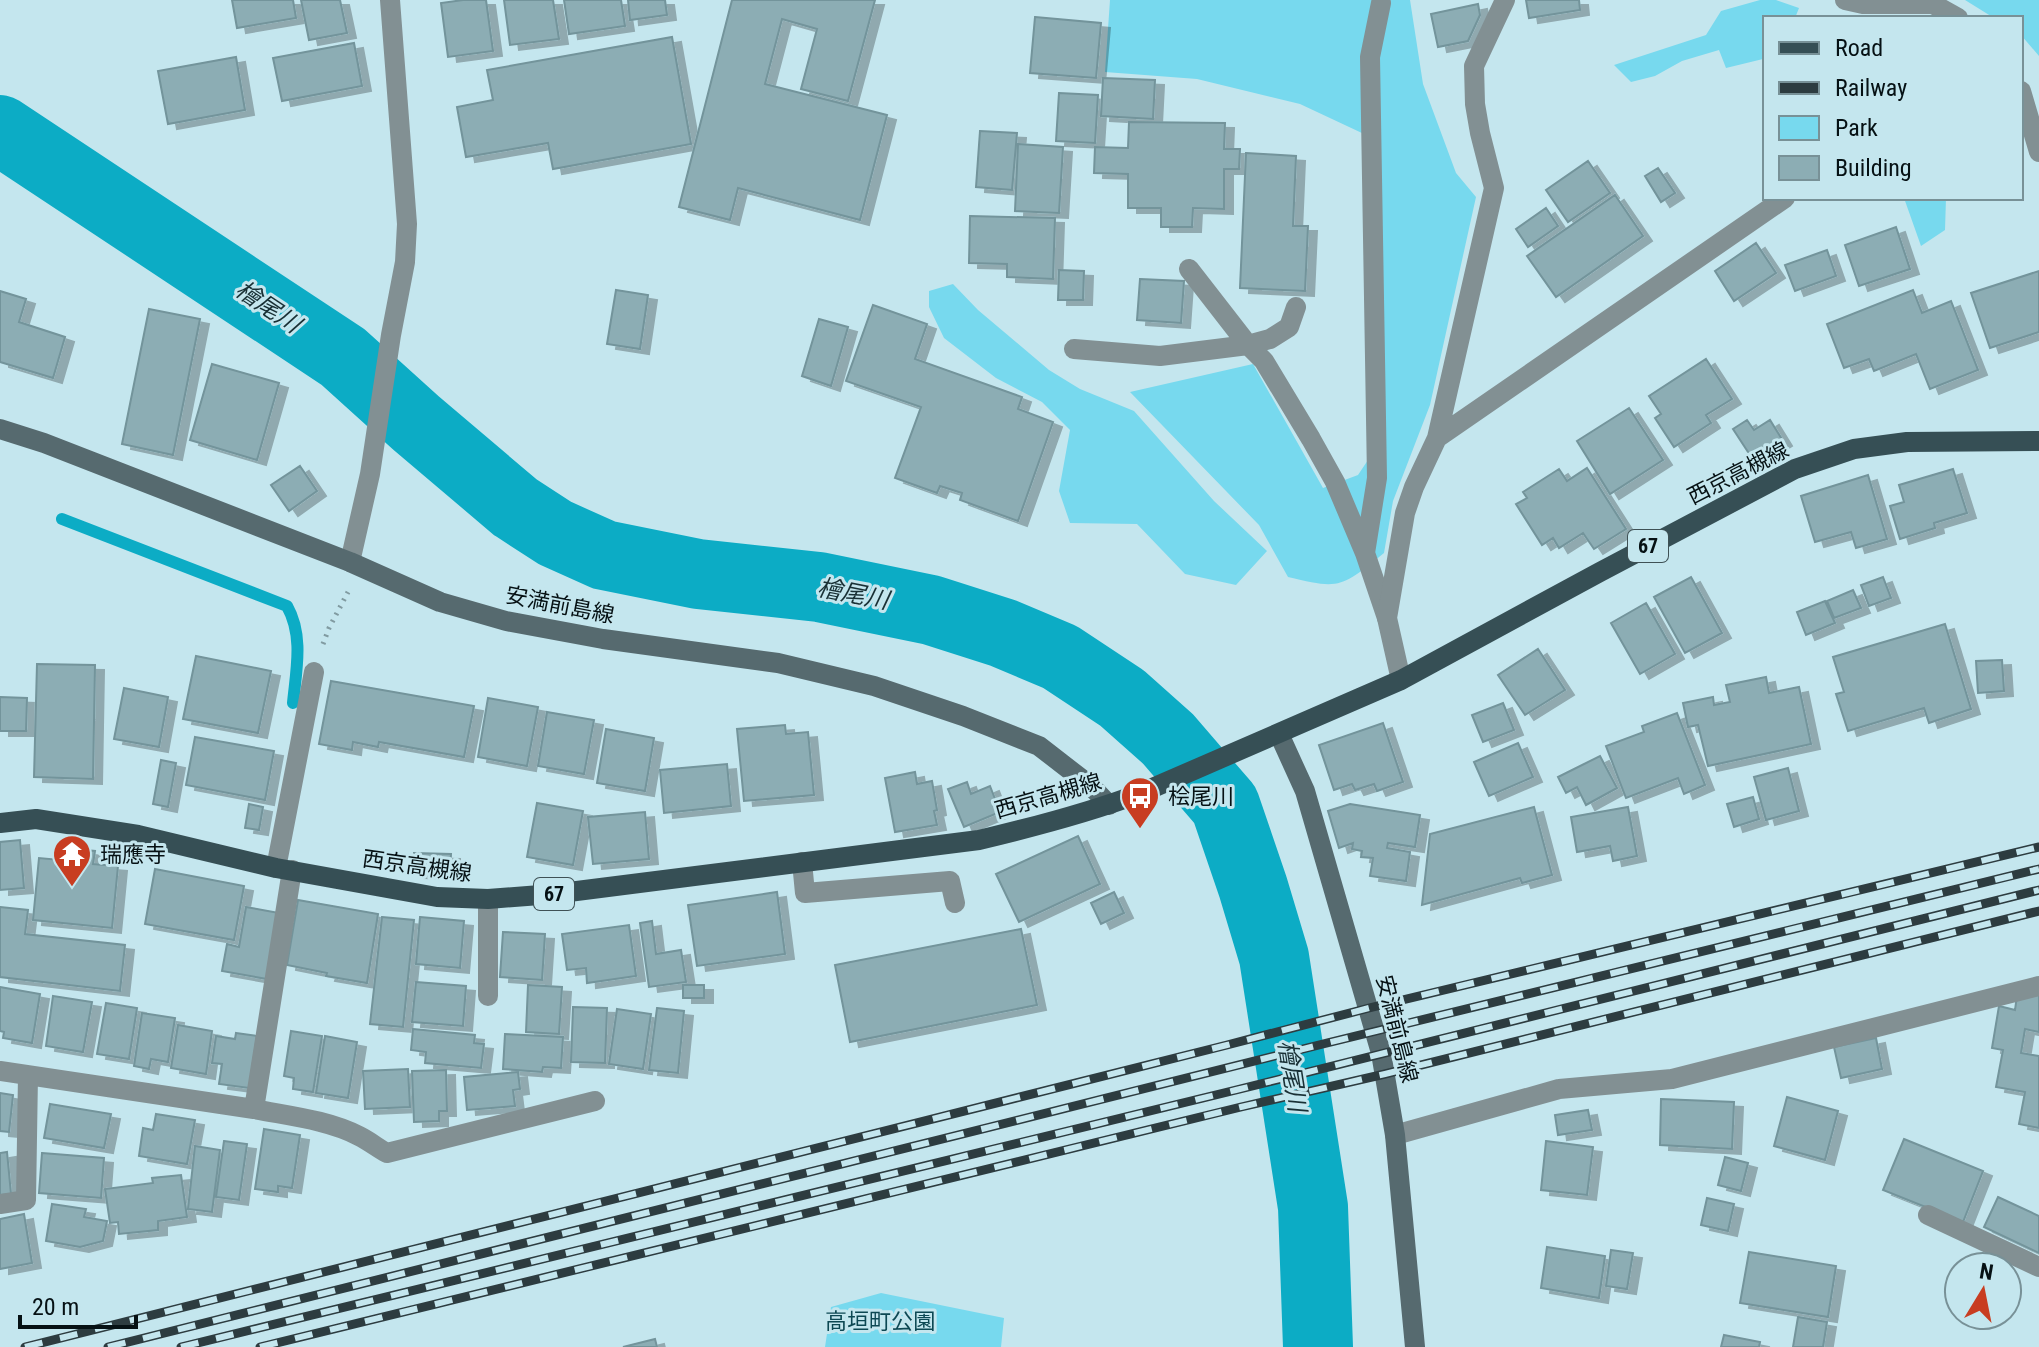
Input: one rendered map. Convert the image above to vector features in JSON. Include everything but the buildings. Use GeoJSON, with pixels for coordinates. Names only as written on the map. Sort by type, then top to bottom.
{"type":"FeatureCollection","features":[{"type":"Feature","properties":{"kind":"main road","name":"安満前島線"},"geometry":{"type":"LineString","coordinates":[[0,429],[44,443],[356,565],[440,602],[506,621],[603,639],[778,663],[874,686],[963,716],[1039,746],[1092,787],[1109,805]]}},
{"type":"Feature","properties":{"kind":"main road","name":"西京高槻線"},"geometry":{"type":"LineString","coordinates":[[0,823],[36,819],[138,835],[284,869],[437,897],[488,899],[553,894],[979,840],[1044,825],[1141,793],[1401,680],[1795,469],[1854,449],[1907,442],[2039,441]]}},
{"type":"Feature","properties":{"kind":"main road","name":"安満前島線"},"geometry":{"type":"LineString","coordinates":[[1279,734],[1305,791],[1369,1008],[1385,1074],[1395,1135],[1415,1347]]}},
{"type":"Feature","properties":{"kind":"street"},"geometry":{"type":"LineString","coordinates":[[356,565],[405,262],[407,224],[390,0]]}},
{"type":"Feature","properties":{"kind":"street"},"geometry":{"type":"LineString","coordinates":[[1387,618],[1405,513],[1437,438],[1494,188],[1475,104],[1474,66],[1505,0]]}},
{"type":"Feature","properties":{"kind":"street"},"geometry":{"type":"LineString","coordinates":[[1845,0],[1881,11],[1933,4],[1954,16]]}},
{"type":"Feature","properties":{"kind":"street"},"geometry":{"type":"LineString","coordinates":[[1365,553],[1377,478],[1370,57],[1381,3]]}},
{"type":"Feature","properties":{"kind":"street"},"geometry":{"type":"LineString","coordinates":[[2023,98],[2039,152]]}},
{"type":"Feature","properties":{"kind":"street"},"geometry":{"type":"LineString","coordinates":[[1437,438],[1782,200]]}},
{"type":"Feature","properties":{"kind":"street"},"geometry":{"type":"LineString","coordinates":[[1189,269],[1264,361],[1335,482],[1365,553],[1387,618],[1401,680]]}},
{"type":"Feature","properties":{"kind":"street"},"geometry":{"type":"LineString","coordinates":[[1074,349],[1160,356],[1248,345],[1270,339],[1289,327],[1296,307]]}},
{"type":"Feature","properties":{"kind":"street"},"geometry":{"type":"LineString","coordinates":[[254,1109],[284,869],[314,672]]}},
{"type":"Feature","properties":{"kind":"street"},"geometry":{"type":"LineString","coordinates":[[802,862],[805,893],[950,881],[955,903]]}},
{"type":"Feature","properties":{"kind":"street"},"geometry":{"type":"LineString","coordinates":[[488,899],[488,996]]}},
{"type":"Feature","properties":{"kind":"street"},"geometry":{"type":"LineString","coordinates":[[1395,1135],[1559,1089],[1672,1079],[2039,986]]}},
{"type":"Feature","properties":{"kind":"street"},"geometry":{"type":"LineString","coordinates":[[0,1071],[254,1109],[329,1125],[359,1136],[387,1153],[595,1101]]}},
{"type":"Feature","properties":{"kind":"street"},"geometry":{"type":"LineString","coordinates":[[0,1204],[26,1200],[28,1075]]}},
{"type":"Feature","properties":{"kind":"street"},"geometry":{"type":"LineString","coordinates":[[1928,1215],[2039,1267]]}},
{"type":"Feature","properties":{"kind":"path"},"geometry":{"type":"LineString","coordinates":[[314,672],[356,565]]}},
{"type":"Feature","properties":{"kind":"green space"},"geometry":{"type":"Polygon","coordinates":[[[1110,0],[1410,0],[1423,84],[1456,173],[1476,197],[1430,405],[1393,501],[1384,553],[1359,573],[1340,583],[1319,584],[1288,577],[1259,525],[1130,392],[1253,364],[1323,488],[1358,475],[1384,436],[1379,141],[1300,104],[1197,79],[1105,72],[1110,0]]]}},
{"type":"Feature","properties":{"kind":"green space"},"geometry":{"type":"Polygon","coordinates":[[[1760,0],[1776,0],[1799,8],[1796,16],[1763,16],[1763,59],[1726,68],[1719,50],[1682,61],[1655,76],[1631,82],[1614,65],[1706,35],[1721,11],[1760,0]]]}},
{"type":"Feature","properties":{"kind":"green space"},"geometry":{"type":"Polygon","coordinates":[[[1965,0],[2039,0],[2039,56],[2023,37],[2023,16],[1991,16],[1965,0]]]}},
{"type":"Feature","properties":{"kind":"green space"},"geometry":{"type":"Polygon","coordinates":[[[1905,200],[1946,200],[1945,230],[1921,246],[1905,200]]]}},
{"type":"Feature","properties":{"kind":"green space"},"geometry":{"type":"Polygon","coordinates":[[[953,284],[978,310],[1049,370],[1080,389],[1134,411],[1214,501],[1267,551],[1236,585],[1185,574],[1137,524],[1070,523],[1059,491],[1070,430],[1042,402],[996,378],[944,338],[929,307],[929,291],[953,284]]]}},
{"type":"Feature","properties":{"kind":"green space","name":"高垣町公園"},"geometry":{"type":"Polygon","coordinates":[[[881,1293],[1004,1318],[1001,1347],[825,1347],[831,1307],[881,1293]]]}},
{"type":"Feature","properties":{"kind":"waterway","name":"檜尾川"},"geometry":{"type":"LineString","coordinates":[[0,130],[343,357],[515,507],[555,533],[604,555],[698,574],[819,587],[931,610],[1003,633],[1060,657],[1122,698],[1168,739],[1225,805],[1274,957],[1313,1207],[1318,1347]]}},
{"type":"Feature","properties":{"kind":"waterway"},"geometry":{"type":"LineString","coordinates":[[62,519],[287,606],[297,641],[293,703]]}},
{"type":"Feature","properties":{"kind":"railway"},"geometry":{"type":"LineString","coordinates":[[25,1347],[1369,1008],[2039,847]]}},
{"type":"Feature","properties":{"kind":"railway"},"geometry":{"type":"LineString","coordinates":[[108,1347],[2039,869]]}},
{"type":"Feature","properties":{"kind":"railway"},"geometry":{"type":"LineString","coordinates":[[181,1347],[1236,1090],[2039,890]]}},
{"type":"Feature","properties":{"kind":"railway"},"geometry":{"type":"LineString","coordinates":[[260,1347],[1385,1074],[2039,911]]}},
{"type":"Feature","properties":{"kind":"place","name":"桧尾川"},"geometry":{"type":"Point","coordinates":[1140,830]}},
{"type":"Feature","properties":{"kind":"place","name":"瑞應寺"},"geometry":{"type":"Point","coordinates":[72,888]}}]}
